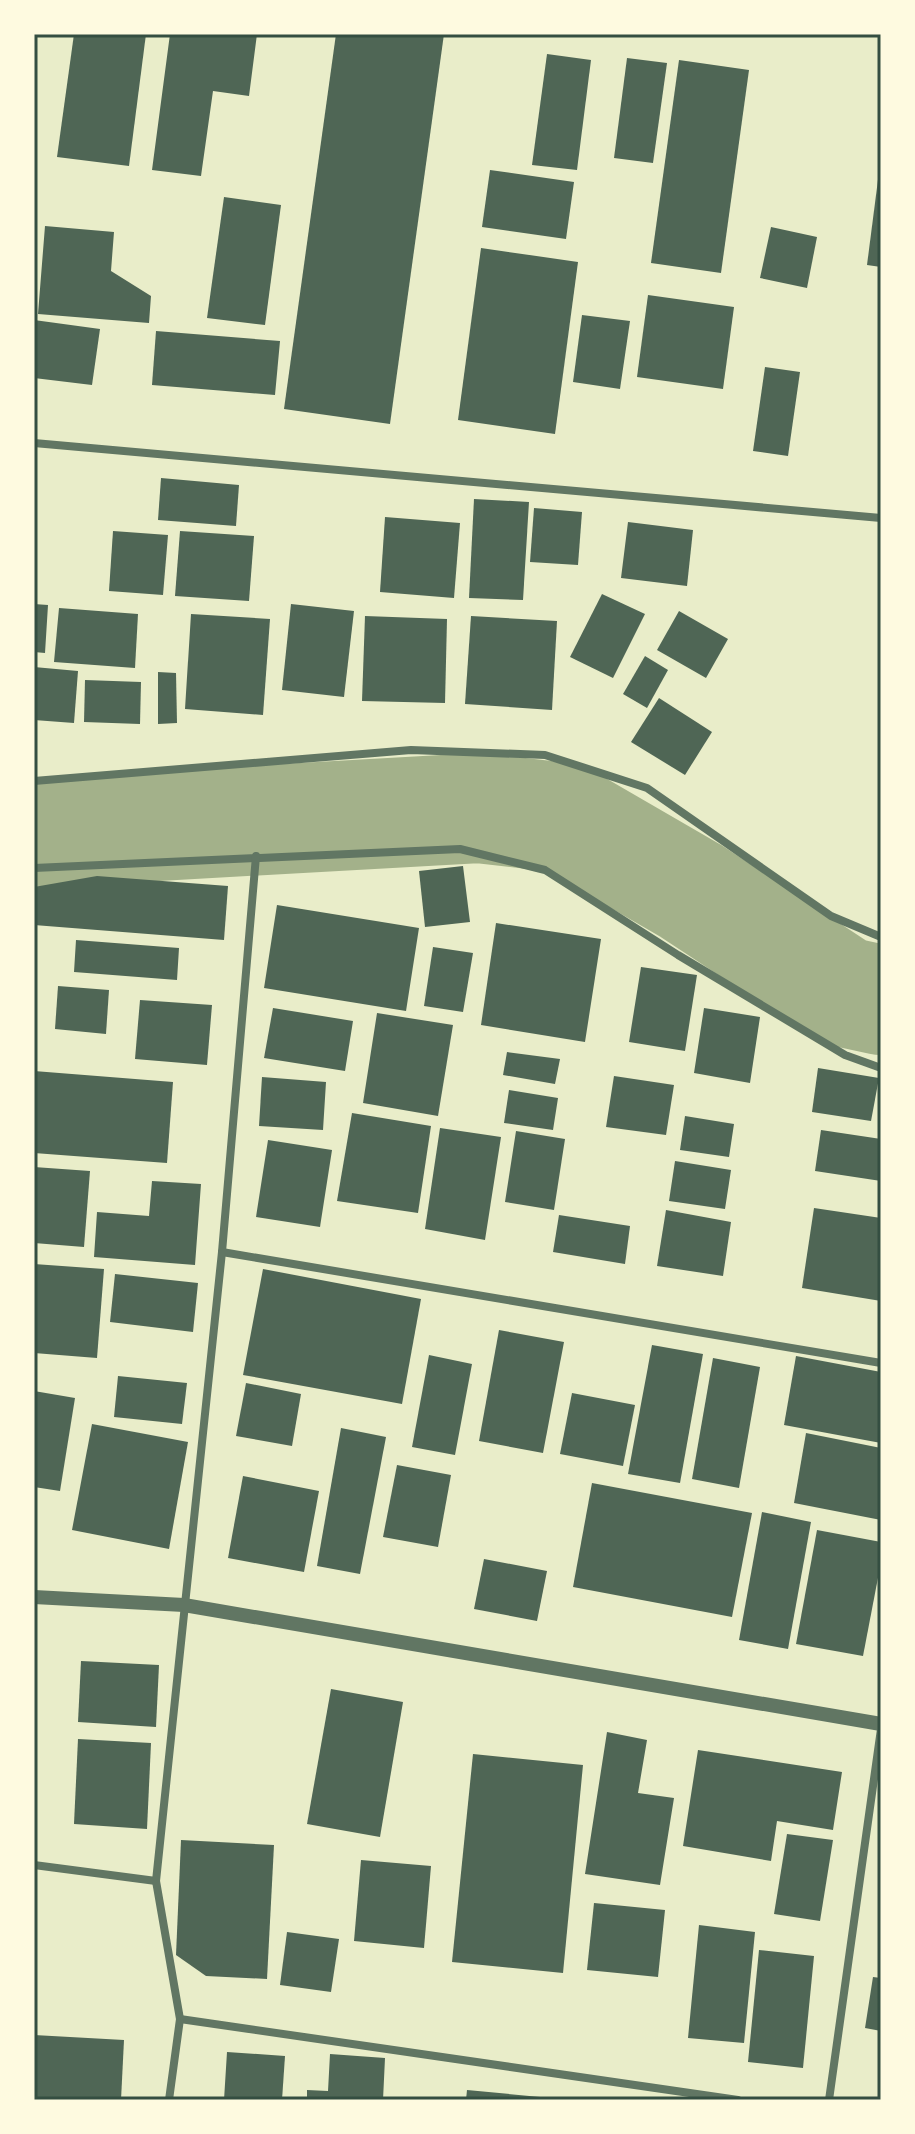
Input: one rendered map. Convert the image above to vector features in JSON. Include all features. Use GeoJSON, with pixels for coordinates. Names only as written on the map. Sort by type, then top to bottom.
{"type":"FeatureCollection","features":[{"type":"Feature","properties":{"kind":"street"},"geometry":{"type":"LineString","coordinates":[[34,443],[881,518]]}},
{"type":"Feature","properties":{"kind":"street"},"geometry":{"type":"LineString","coordinates":[[34,781],[411,750],[545,755],[647,788],[831,916],[881,937]]}},
{"type":"Feature","properties":{"kind":"street"},"geometry":{"type":"LineString","coordinates":[[34,868],[460,849],[545,870],[678,955],[845,1055],[881,1068]]}},
{"type":"Feature","properties":{"kind":"street"},"geometry":{"type":"LineString","coordinates":[[169,2100],[180,2019],[156,1881],[222,1252],[256,856]]}},
{"type":"Feature","properties":{"kind":"street"},"geometry":{"type":"LineString","coordinates":[[222,1252],[881,1363]]}},
{"type":"Feature","properties":{"kind":"street"},"geometry":{"type":"LineString","coordinates":[[34,1597],[184,1605],[881,1726],[829,2100]]}},
{"type":"Feature","properties":{"kind":"street"},"geometry":{"type":"LineString","coordinates":[[34,1865],[156,1881]]}},
{"type":"Feature","properties":{"kind":"street"},"geometry":{"type":"LineString","coordinates":[[180,2019],[738,2100]]}},
{"type":"Feature","properties":{"kind":"building"},"geometry":{"type":"Polygon","coordinates":[[[74,34],[146,34],[129,166],[57,157],[74,34]]]}},
{"type":"Feature","properties":{"kind":"building"},"geometry":{"type":"Polygon","coordinates":[[[170,34],[257,34],[249,96],[213,91],[201,176],[152,170],[170,34]]]}},
{"type":"Feature","properties":{"kind":"building"},"geometry":{"type":"Polygon","coordinates":[[[336,34],[444,34],[390,424],[284,409],[336,34]]]}},
{"type":"Feature","properties":{"kind":"building"},"geometry":{"type":"Polygon","coordinates":[[[547,54],[591,60],[577,170],[532,165],[547,54]]]}},
{"type":"Feature","properties":{"kind":"building"},"geometry":{"type":"Polygon","coordinates":[[[627,58],[667,63],[653,163],[614,158],[627,58]]]}},
{"type":"Feature","properties":{"kind":"building"},"geometry":{"type":"Polygon","coordinates":[[[679,60],[749,70],[721,273],[651,263],[679,60]]]}},
{"type":"Feature","properties":{"kind":"building"},"geometry":{"type":"Polygon","coordinates":[[[490,170],[574,182],[566,239],[482,227],[490,170]]]}},
{"type":"Feature","properties":{"kind":"building"},"geometry":{"type":"Polygon","coordinates":[[[881,172],[881,267],[867,265],[881,172]]]}},
{"type":"Feature","properties":{"kind":"building"},"geometry":{"type":"Polygon","coordinates":[[[224,197],[281,205],[265,325],[207,318],[224,197]]]}},
{"type":"Feature","properties":{"kind":"building"},"geometry":{"type":"Polygon","coordinates":[[[45,226],[114,232],[111,271],[151,296],[149,323],[38,314],[45,226]]]}},
{"type":"Feature","properties":{"kind":"building"},"geometry":{"type":"Polygon","coordinates":[[[771,227],[817,237],[807,288],[760,278],[771,227]]]}},
{"type":"Feature","properties":{"kind":"building"},"geometry":{"type":"Polygon","coordinates":[[[481,248],[578,262],[555,434],[458,420],[481,248]]]}},
{"type":"Feature","properties":{"kind":"building"},"geometry":{"type":"Polygon","coordinates":[[[648,295],[734,307],[723,389],[637,377],[648,295]]]}},
{"type":"Feature","properties":{"kind":"building"},"geometry":{"type":"Polygon","coordinates":[[[582,315],[630,321],[620,389],[573,382],[582,315]]]}},
{"type":"Feature","properties":{"kind":"building"},"geometry":{"type":"Polygon","coordinates":[[[34,320],[100,329],[92,385],[34,378],[34,320]]]}},
{"type":"Feature","properties":{"kind":"building"},"geometry":{"type":"Polygon","coordinates":[[[156,331],[280,341],[275,395],[152,385],[156,331]]]}},
{"type":"Feature","properties":{"kind":"building"},"geometry":{"type":"Polygon","coordinates":[[[765,367],[800,372],[788,456],[753,451],[765,367]]]}},
{"type":"Feature","properties":{"kind":"building"},"geometry":{"type":"Polygon","coordinates":[[[161,478],[239,485],[236,526],[158,520],[161,478]]]}},
{"type":"Feature","properties":{"kind":"building"},"geometry":{"type":"Polygon","coordinates":[[[474,499],[529,502],[523,600],[469,598],[474,499]]]}},
{"type":"Feature","properties":{"kind":"building"},"geometry":{"type":"Polygon","coordinates":[[[534,508],[582,512],[578,565],[530,562],[534,508]]]}},
{"type":"Feature","properties":{"kind":"building"},"geometry":{"type":"Polygon","coordinates":[[[385,517],[460,523],[454,598],[380,592],[385,517]]]}},
{"type":"Feature","properties":{"kind":"building"},"geometry":{"type":"Polygon","coordinates":[[[628,522],[693,530],[687,586],[621,578],[628,522]]]}},
{"type":"Feature","properties":{"kind":"building"},"geometry":{"type":"Polygon","coordinates":[[[113,531],[168,535],[163,595],[109,591],[113,531]]]}},
{"type":"Feature","properties":{"kind":"building"},"geometry":{"type":"Polygon","coordinates":[[[180,531],[254,536],[249,601],[175,596],[180,531]]]}},
{"type":"Feature","properties":{"kind":"building"},"geometry":{"type":"Polygon","coordinates":[[[602,594],[645,614],[613,678],[570,657],[602,594]]]}},
{"type":"Feature","properties":{"kind":"building"},"geometry":{"type":"Polygon","coordinates":[[[34,604],[48,605],[45,653],[34,652],[34,604]]]}},
{"type":"Feature","properties":{"kind":"building"},"geometry":{"type":"Polygon","coordinates":[[[291,604],[354,611],[344,697],[282,690],[291,604]]]}},
{"type":"Feature","properties":{"kind":"building"},"geometry":{"type":"Polygon","coordinates":[[[59,608],[138,614],[135,668],[54,662],[59,608]]]}},
{"type":"Feature","properties":{"kind":"building"},"geometry":{"type":"Polygon","coordinates":[[[679,611],[728,639],[706,678],[657,650],[679,611]]]}},
{"type":"Feature","properties":{"kind":"building"},"geometry":{"type":"Polygon","coordinates":[[[191,614],[270,619],[263,715],[185,709],[191,614]]]}},
{"type":"Feature","properties":{"kind":"building"},"geometry":{"type":"Polygon","coordinates":[[[365,616],[447,619],[445,703],[362,701],[365,616]]]}},
{"type":"Feature","properties":{"kind":"building"},"geometry":{"type":"Polygon","coordinates":[[[471,616],[557,621],[552,710],[465,704],[471,616]]]}},
{"type":"Feature","properties":{"kind":"building"},"geometry":{"type":"Polygon","coordinates":[[[645,656],[668,670],[647,708],[623,694],[645,656]]]}},
{"type":"Feature","properties":{"kind":"building"},"geometry":{"type":"Polygon","coordinates":[[[34,667],[78,671],[74,723],[34,720],[34,667]]]}},
{"type":"Feature","properties":{"kind":"building"},"geometry":{"type":"Polygon","coordinates":[[[158,672],[176,673],[177,723],[158,724],[158,672]]]}},
{"type":"Feature","properties":{"kind":"building"},"geometry":{"type":"Polygon","coordinates":[[[85,680],[141,682],[140,724],[84,722],[85,680]]]}},
{"type":"Feature","properties":{"kind":"building"},"geometry":{"type":"Polygon","coordinates":[[[659,698],[712,732],[685,775],[631,742],[659,698]]]}},
{"type":"Feature","properties":{"kind":"building"},"geometry":{"type":"Polygon","coordinates":[[[463,866],[470,922],[425,927],[419,871],[463,866]]]}},
{"type":"Feature","properties":{"kind":"building"},"geometry":{"type":"Polygon","coordinates":[[[97,876],[228,886],[224,940],[34,925],[34,887],[97,876]]]}},
{"type":"Feature","properties":{"kind":"building"},"geometry":{"type":"Polygon","coordinates":[[[277,905],[419,928],[406,1011],[264,988],[277,905]]]}},
{"type":"Feature","properties":{"kind":"building"},"geometry":{"type":"Polygon","coordinates":[[[496,923],[601,939],[585,1042],[481,1025],[496,923]]]}},
{"type":"Feature","properties":{"kind":"building"},"geometry":{"type":"Polygon","coordinates":[[[76,940],[179,948],[177,980],[74,972],[76,940]]]}},
{"type":"Feature","properties":{"kind":"building"},"geometry":{"type":"Polygon","coordinates":[[[433,947],[473,953],[463,1012],[424,1006],[433,947]]]}},
{"type":"Feature","properties":{"kind":"building"},"geometry":{"type":"Polygon","coordinates":[[[641,967],[697,975],[685,1051],[629,1042],[641,967]]]}},
{"type":"Feature","properties":{"kind":"building"},"geometry":{"type":"Polygon","coordinates":[[[58,986],[109,990],[106,1034],[55,1029],[58,986]]]}},
{"type":"Feature","properties":{"kind":"building"},"geometry":{"type":"Polygon","coordinates":[[[140,1000],[212,1005],[207,1065],[135,1059],[140,1000]]]}},
{"type":"Feature","properties":{"kind":"building"},"geometry":{"type":"Polygon","coordinates":[[[273,1008],[353,1021],[345,1071],[264,1058],[273,1008]]]}},
{"type":"Feature","properties":{"kind":"building"},"geometry":{"type":"Polygon","coordinates":[[[704,1008],[760,1017],[750,1083],[694,1073],[704,1008]]]}},
{"type":"Feature","properties":{"kind":"building"},"geometry":{"type":"Polygon","coordinates":[[[377,1013],[453,1025],[438,1116],[363,1103],[377,1013]]]}},
{"type":"Feature","properties":{"kind":"building"},"geometry":{"type":"Polygon","coordinates":[[[507,1052],[560,1059],[555,1084],[503,1075],[507,1052]]]}},
{"type":"Feature","properties":{"kind":"building"},"geometry":{"type":"Polygon","coordinates":[[[818,1068],[879,1078],[871,1121],[812,1112],[818,1068]]]}},
{"type":"Feature","properties":{"kind":"building"},"geometry":{"type":"Polygon","coordinates":[[[34,1071],[173,1082],[167,1163],[34,1153],[34,1071]]]}},
{"type":"Feature","properties":{"kind":"building"},"geometry":{"type":"Polygon","coordinates":[[[614,1076],[674,1085],[666,1135],[606,1127],[614,1076]]]}},
{"type":"Feature","properties":{"kind":"building"},"geometry":{"type":"Polygon","coordinates":[[[262,1077],[326,1082],[323,1130],[259,1126],[262,1077]]]}},
{"type":"Feature","properties":{"kind":"building"},"geometry":{"type":"Polygon","coordinates":[[[509,1090],[558,1098],[553,1130],[504,1123],[509,1090]]]}},
{"type":"Feature","properties":{"kind":"building"},"geometry":{"type":"Polygon","coordinates":[[[352,1113],[431,1126],[418,1213],[337,1201],[352,1113]]]}},
{"type":"Feature","properties":{"kind":"building"},"geometry":{"type":"Polygon","coordinates":[[[685,1116],[734,1124],[729,1157],[680,1150],[685,1116]]]}},
{"type":"Feature","properties":{"kind":"building"},"geometry":{"type":"Polygon","coordinates":[[[440,1128],[501,1137],[485,1240],[425,1229],[440,1128]]]}},
{"type":"Feature","properties":{"kind":"building"},"geometry":{"type":"Polygon","coordinates":[[[821,1130],[881,1139],[881,1181],[815,1171],[821,1130]]]}},
{"type":"Feature","properties":{"kind":"building"},"geometry":{"type":"Polygon","coordinates":[[[516,1131],[565,1139],[554,1210],[505,1202],[516,1131]]]}},
{"type":"Feature","properties":{"kind":"building"},"geometry":{"type":"Polygon","coordinates":[[[268,1140],[332,1150],[320,1227],[256,1217],[268,1140]]]}},
{"type":"Feature","properties":{"kind":"building"},"geometry":{"type":"Polygon","coordinates":[[[675,1161],[731,1170],[725,1209],[669,1201],[675,1161]]]}},
{"type":"Feature","properties":{"kind":"building"},"geometry":{"type":"Polygon","coordinates":[[[34,1167],[90,1171],[84,1247],[34,1243],[34,1167]]]}},
{"type":"Feature","properties":{"kind":"building"},"geometry":{"type":"Polygon","coordinates":[[[152,1181],[201,1184],[195,1265],[94,1257],[97,1212],[149,1216],[152,1181]]]}},
{"type":"Feature","properties":{"kind":"building"},"geometry":{"type":"Polygon","coordinates":[[[814,1208],[881,1218],[881,1301],[802,1288],[814,1208]]]}},
{"type":"Feature","properties":{"kind":"building"},"geometry":{"type":"Polygon","coordinates":[[[666,1210],[731,1222],[723,1276],[657,1266],[666,1210]]]}},
{"type":"Feature","properties":{"kind":"building"},"geometry":{"type":"Polygon","coordinates":[[[559,1215],[630,1226],[625,1264],[553,1252],[559,1215]]]}},
{"type":"Feature","properties":{"kind":"building"},"geometry":{"type":"Polygon","coordinates":[[[34,1264],[104,1269],[97,1358],[34,1353],[34,1264]]]}},
{"type":"Feature","properties":{"kind":"building"},"geometry":{"type":"Polygon","coordinates":[[[263,1269],[421,1299],[402,1404],[243,1375],[263,1269]]]}},
{"type":"Feature","properties":{"kind":"building"},"geometry":{"type":"Polygon","coordinates":[[[115,1274],[198,1283],[193,1332],[110,1322],[115,1274]]]}},
{"type":"Feature","properties":{"kind":"building"},"geometry":{"type":"Polygon","coordinates":[[[499,1330],[564,1342],[543,1453],[479,1441],[499,1330]]]}},
{"type":"Feature","properties":{"kind":"building"},"geometry":{"type":"Polygon","coordinates":[[[652,1345],[703,1354],[680,1483],[628,1474],[652,1345]]]}},
{"type":"Feature","properties":{"kind":"building"},"geometry":{"type":"Polygon","coordinates":[[[429,1355],[472,1364],[455,1455],[412,1447],[429,1355]]]}},
{"type":"Feature","properties":{"kind":"building"},"geometry":{"type":"Polygon","coordinates":[[[796,1356],[881,1372],[881,1443],[784,1425],[796,1356]]]}},
{"type":"Feature","properties":{"kind":"building"},"geometry":{"type":"Polygon","coordinates":[[[713,1358],[760,1367],[739,1488],[692,1479],[713,1358]]]}},
{"type":"Feature","properties":{"kind":"building"},"geometry":{"type":"Polygon","coordinates":[[[118,1376],[187,1383],[182,1424],[114,1417],[118,1376]]]}},
{"type":"Feature","properties":{"kind":"building"},"geometry":{"type":"Polygon","coordinates":[[[246,1383],[301,1394],[292,1446],[236,1436],[246,1383]]]}},
{"type":"Feature","properties":{"kind":"building"},"geometry":{"type":"Polygon","coordinates":[[[34,1391],[75,1398],[60,1491],[34,1487],[34,1391]]]}},
{"type":"Feature","properties":{"kind":"building"},"geometry":{"type":"Polygon","coordinates":[[[572,1393],[635,1405],[623,1466],[560,1454],[572,1393]]]}},
{"type":"Feature","properties":{"kind":"building"},"geometry":{"type":"Polygon","coordinates":[[[92,1424],[188,1442],[169,1549],[72,1530],[92,1424]]]}},
{"type":"Feature","properties":{"kind":"building"},"geometry":{"type":"Polygon","coordinates":[[[341,1428],[386,1437],[360,1574],[317,1566],[341,1428]]]}},
{"type":"Feature","properties":{"kind":"building"},"geometry":{"type":"Polygon","coordinates":[[[806,1433],[881,1448],[881,1520],[794,1503],[806,1433]]]}},
{"type":"Feature","properties":{"kind":"building"},"geometry":{"type":"Polygon","coordinates":[[[397,1465],[451,1475],[438,1547],[383,1537],[397,1465]]]}},
{"type":"Feature","properties":{"kind":"building"},"geometry":{"type":"Polygon","coordinates":[[[243,1476],[319,1491],[304,1572],[228,1558],[243,1476]]]}},
{"type":"Feature","properties":{"kind":"building"},"geometry":{"type":"Polygon","coordinates":[[[592,1483],[752,1513],[732,1617],[573,1587],[592,1483]]]}},
{"type":"Feature","properties":{"kind":"building"},"geometry":{"type":"Polygon","coordinates":[[[762,1512],[811,1522],[788,1649],[739,1640],[762,1512]]]}},
{"type":"Feature","properties":{"kind":"building"},"geometry":{"type":"Polygon","coordinates":[[[817,1530],[881,1542],[881,1562],[863,1656],[796,1644],[817,1530]]]}},
{"type":"Feature","properties":{"kind":"building"},"geometry":{"type":"Polygon","coordinates":[[[484,1559],[547,1571],[537,1621],[474,1609],[484,1559]]]}},
{"type":"Feature","properties":{"kind":"building"},"geometry":{"type":"Polygon","coordinates":[[[81,1661],[159,1665],[156,1727],[78,1722],[81,1661]]]}},
{"type":"Feature","properties":{"kind":"building"},"geometry":{"type":"Polygon","coordinates":[[[331,1689],[403,1702],[380,1837],[307,1824],[331,1689]]]}},
{"type":"Feature","properties":{"kind":"building"},"geometry":{"type":"Polygon","coordinates":[[[607,1732],[647,1740],[638,1793],[674,1798],[660,1885],[585,1874],[607,1732]]]}},
{"type":"Feature","properties":{"kind":"building"},"geometry":{"type":"Polygon","coordinates":[[[78,1739],[151,1743],[147,1829],[74,1824],[78,1739]]]}},
{"type":"Feature","properties":{"kind":"building"},"geometry":{"type":"Polygon","coordinates":[[[698,1750],[842,1772],[833,1830],[777,1821],[771,1861],[683,1846],[698,1750]]]}},
{"type":"Feature","properties":{"kind":"building"},"geometry":{"type":"Polygon","coordinates":[[[473,1754],[583,1765],[563,1973],[452,1962],[473,1754]]]}},
{"type":"Feature","properties":{"kind":"building"},"geometry":{"type":"Polygon","coordinates":[[[787,1834],[833,1840],[820,1921],[774,1914],[787,1834]]]}},
{"type":"Feature","properties":{"kind":"building"},"geometry":{"type":"Polygon","coordinates":[[[181,1840],[274,1845],[267,1979],[206,1976],[176,1955],[181,1840]]]}},
{"type":"Feature","properties":{"kind":"building"},"geometry":{"type":"Polygon","coordinates":[[[361,1860],[431,1866],[424,1948],[354,1941],[361,1860]]]}},
{"type":"Feature","properties":{"kind":"building"},"geometry":{"type":"Polygon","coordinates":[[[594,1903],[665,1910],[658,1977],[587,1970],[594,1903]]]}},
{"type":"Feature","properties":{"kind":"building"},"geometry":{"type":"Polygon","coordinates":[[[699,1925],[755,1932],[744,2043],[688,2038],[699,1925]]]}},
{"type":"Feature","properties":{"kind":"building"},"geometry":{"type":"Polygon","coordinates":[[[287,1932],[339,1939],[331,1992],[280,1985],[287,1932]]]}},
{"type":"Feature","properties":{"kind":"building"},"geometry":{"type":"Polygon","coordinates":[[[759,1950],[814,1956],[803,2068],[748,2062],[759,1950]]]}},
{"type":"Feature","properties":{"kind":"building"},"geometry":{"type":"Polygon","coordinates":[[[873,1977],[881,1978],[881,2031],[865,2028],[873,1977]]]}},
{"type":"Feature","properties":{"kind":"building"},"geometry":{"type":"Polygon","coordinates":[[[34,2035],[124,2040],[121,2100],[34,2100],[34,2035]]]}},
{"type":"Feature","properties":{"kind":"building"},"geometry":{"type":"Polygon","coordinates":[[[227,2052],[285,2056],[282,2100],[224,2100],[227,2052]]]}},
{"type":"Feature","properties":{"kind":"building"},"geometry":{"type":"Polygon","coordinates":[[[330,2054],[385,2058],[383,2100],[307,2100],[307,2090],[328,2091],[330,2054]]]}},
{"type":"Feature","properties":{"kind":"building"},"geometry":{"type":"Polygon","coordinates":[[[467,2090],[540,2097],[540,2100],[466,2100],[467,2090]]]}},
{"type":"Feature","properties":{"kind":"waterway"},"geometry":{"type":"LineString","coordinates":[[34,833],[479,808],[565,818],[691,891],[844,992],[881,1000]]}}]}
